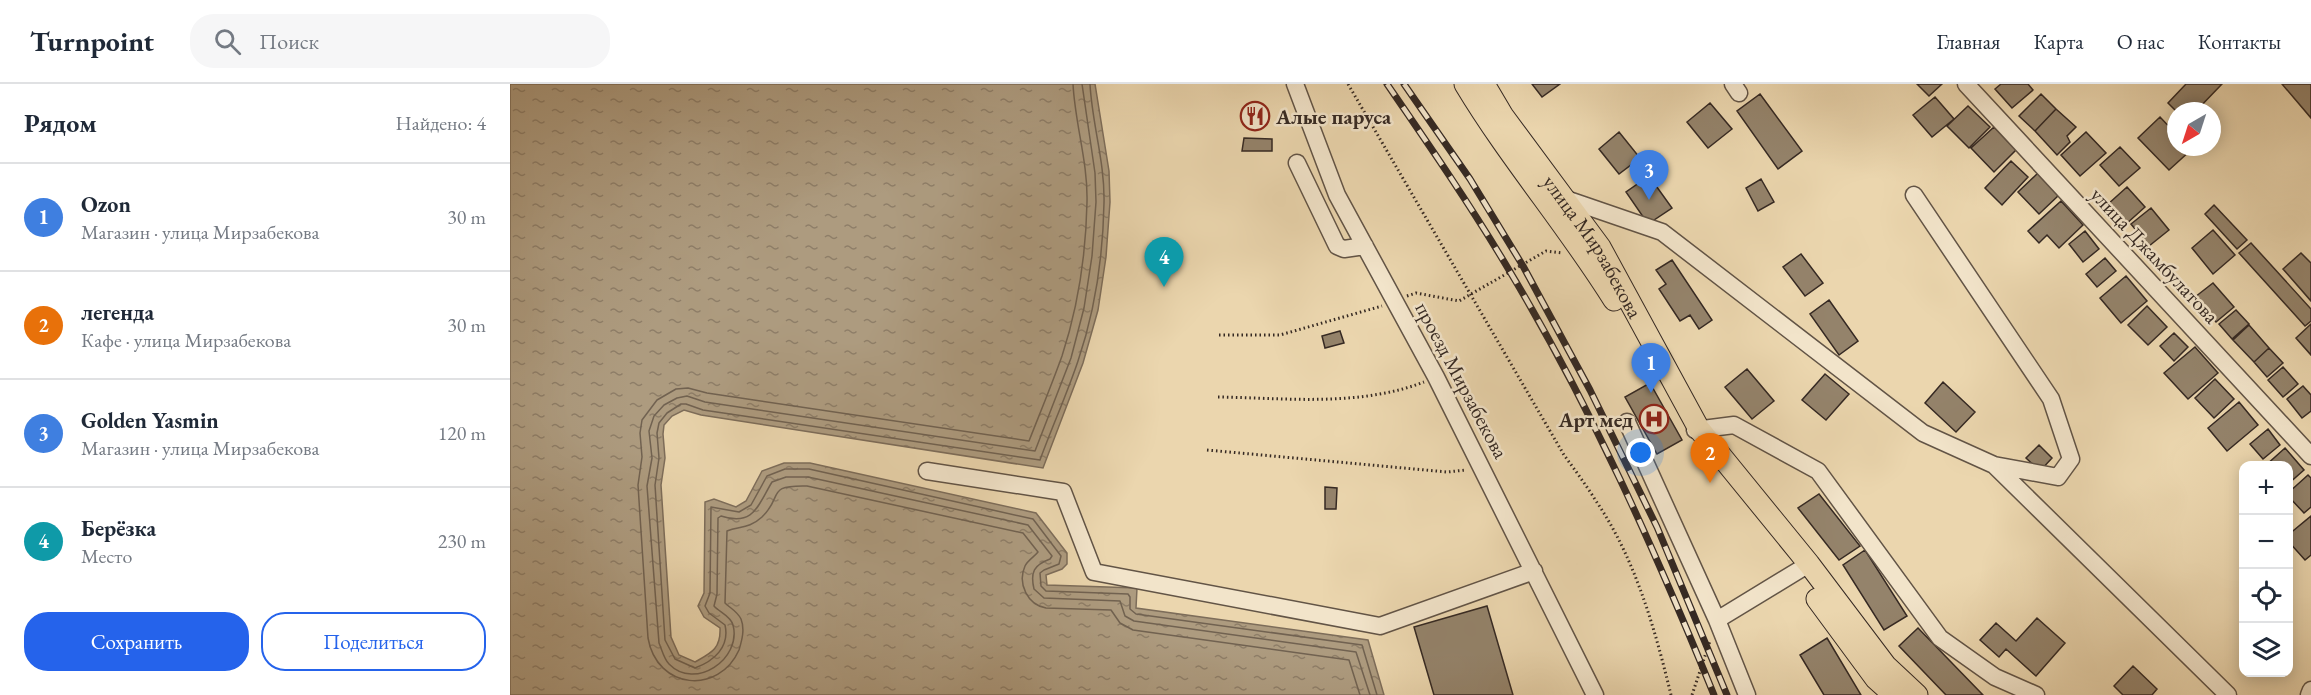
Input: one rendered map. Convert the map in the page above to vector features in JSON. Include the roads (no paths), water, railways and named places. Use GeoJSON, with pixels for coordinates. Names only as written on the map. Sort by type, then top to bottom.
{"type":"FeatureCollection","features":[{"type":"Feature","properties":{"kind":"main road","name":"улица Мирзабекова"},"geometry":{"type":"LineString","coordinates":[[1465,84],[1484,116],[1556,202],[1600,247],[1697,429],[1803,568],[1886,666],[1917,695]]}},
{"type":"Feature","properties":{"kind":"main road","name":"улица Мирзабекова"},"geometry":{"type":"LineString","coordinates":[[1484,84],[1556,202]]}},
{"type":"Feature","properties":{"kind":"main road","name":"улица Мирзабекова"},"geometry":{"type":"LineString","coordinates":[[1803,568],[1876,679],[1894,695]]}},
{"type":"Feature","properties":{"kind":"street","name":"проезд Мирзабекова"},"geometry":{"type":"LineString","coordinates":[[1295,84],[1337,195],[1437,377],[1595,695]]}},
{"type":"Feature","properties":{"kind":"street","name":"улица Джамбулатова"},"geometry":{"type":"LineString","coordinates":[[1966,84],[2311,456]]}},
{"type":"Feature","properties":{"kind":"street"},"geometry":{"type":"LineString","coordinates":[[1297,162],[1337,246],[1344,249],[1365,246]]}},
{"type":"Feature","properties":{"kind":"street"},"geometry":{"type":"LineString","coordinates":[[1556,202],[1662,232],[1923,433],[1994,465],[2058,477],[2071,459],[2051,399],[1914,195]]}},
{"type":"Feature","properties":{"kind":"street"},"geometry":{"type":"LineString","coordinates":[[1627,422],[1717,620],[1747,695]]}},
{"type":"Feature","properties":{"kind":"street"},"geometry":{"type":"LineString","coordinates":[[1697,429],[1734,425],[1818,471],[1940,638],[1995,677],[2036,695]]}},
{"type":"Feature","properties":{"kind":"street"},"geometry":{"type":"LineString","coordinates":[[1994,465],[2228,695]]}},
{"type":"Feature","properties":{"kind":"street"},"geometry":{"type":"LineString","coordinates":[[927,471],[1063,492],[1094,572],[1380,626],[1534,571]]}},
{"type":"Feature","properties":{"kind":"street"},"geometry":{"type":"LineString","coordinates":[[1717,620],[1803,568]]}},
{"type":"Feature","properties":{"kind":"street"},"geometry":{"type":"LineString","coordinates":[[2309,695],[2311,690]]}},
{"type":"Feature","properties":{"kind":"water"},"geometry":{"type":"Polygon","coordinates":[[[510,84],[1095,84],[1109,171],[1110,202],[1106,257],[1098,310],[1083,363],[1043,468],[701,415],[684,410],[672,416],[664,425],[665,458],[661,485],[671,637],[679,655],[695,662],[714,649],[719,641],[720,628],[704,617],[698,606],[704,593],[705,502],[714,499],[736,507],[746,501],[762,471],[784,463],[810,463],[1036,513],[1067,553],[1067,564],[1062,569],[1046,575],[1047,585],[1137,588],[1136,608],[1368,640],[1384,695],[510,695],[510,84]]]}},
{"type":"Feature","properties":{"kind":"railway"},"geometry":{"type":"LineString","coordinates":[[1387,84],[1495,246],[1567,373],[1645,532],[1714,695]]}},
{"type":"Feature","properties":{"kind":"railway"},"geometry":{"type":"LineString","coordinates":[[1404,84],[1470,179],[1523,266],[1590,390],[1657,527],[1727,695]]}},
{"type":"Feature","properties":{"kind":"place","name":"Алые паруса"},"geometry":{"type":"Point","coordinates":[1255,116]}},
{"type":"Feature","properties":{"kind":"place","name":"Golden Yasmin"},"geometry":{"type":"Point","coordinates":[1649,200]}},
{"type":"Feature","properties":{"kind":"place","name":"Берёзка"},"geometry":{"type":"Point","coordinates":[1164,287]}},
{"type":"Feature","properties":{"kind":"place","name":"Ozon"},"geometry":{"type":"Point","coordinates":[1651,393]}},
{"type":"Feature","properties":{"kind":"place","name":"Арт мед"},"geometry":{"type":"Point","coordinates":[1654,419]}},
{"type":"Feature","properties":{"kind":"place","name":"легенда"},"geometry":{"type":"Point","coordinates":[1710,483]}}]}
